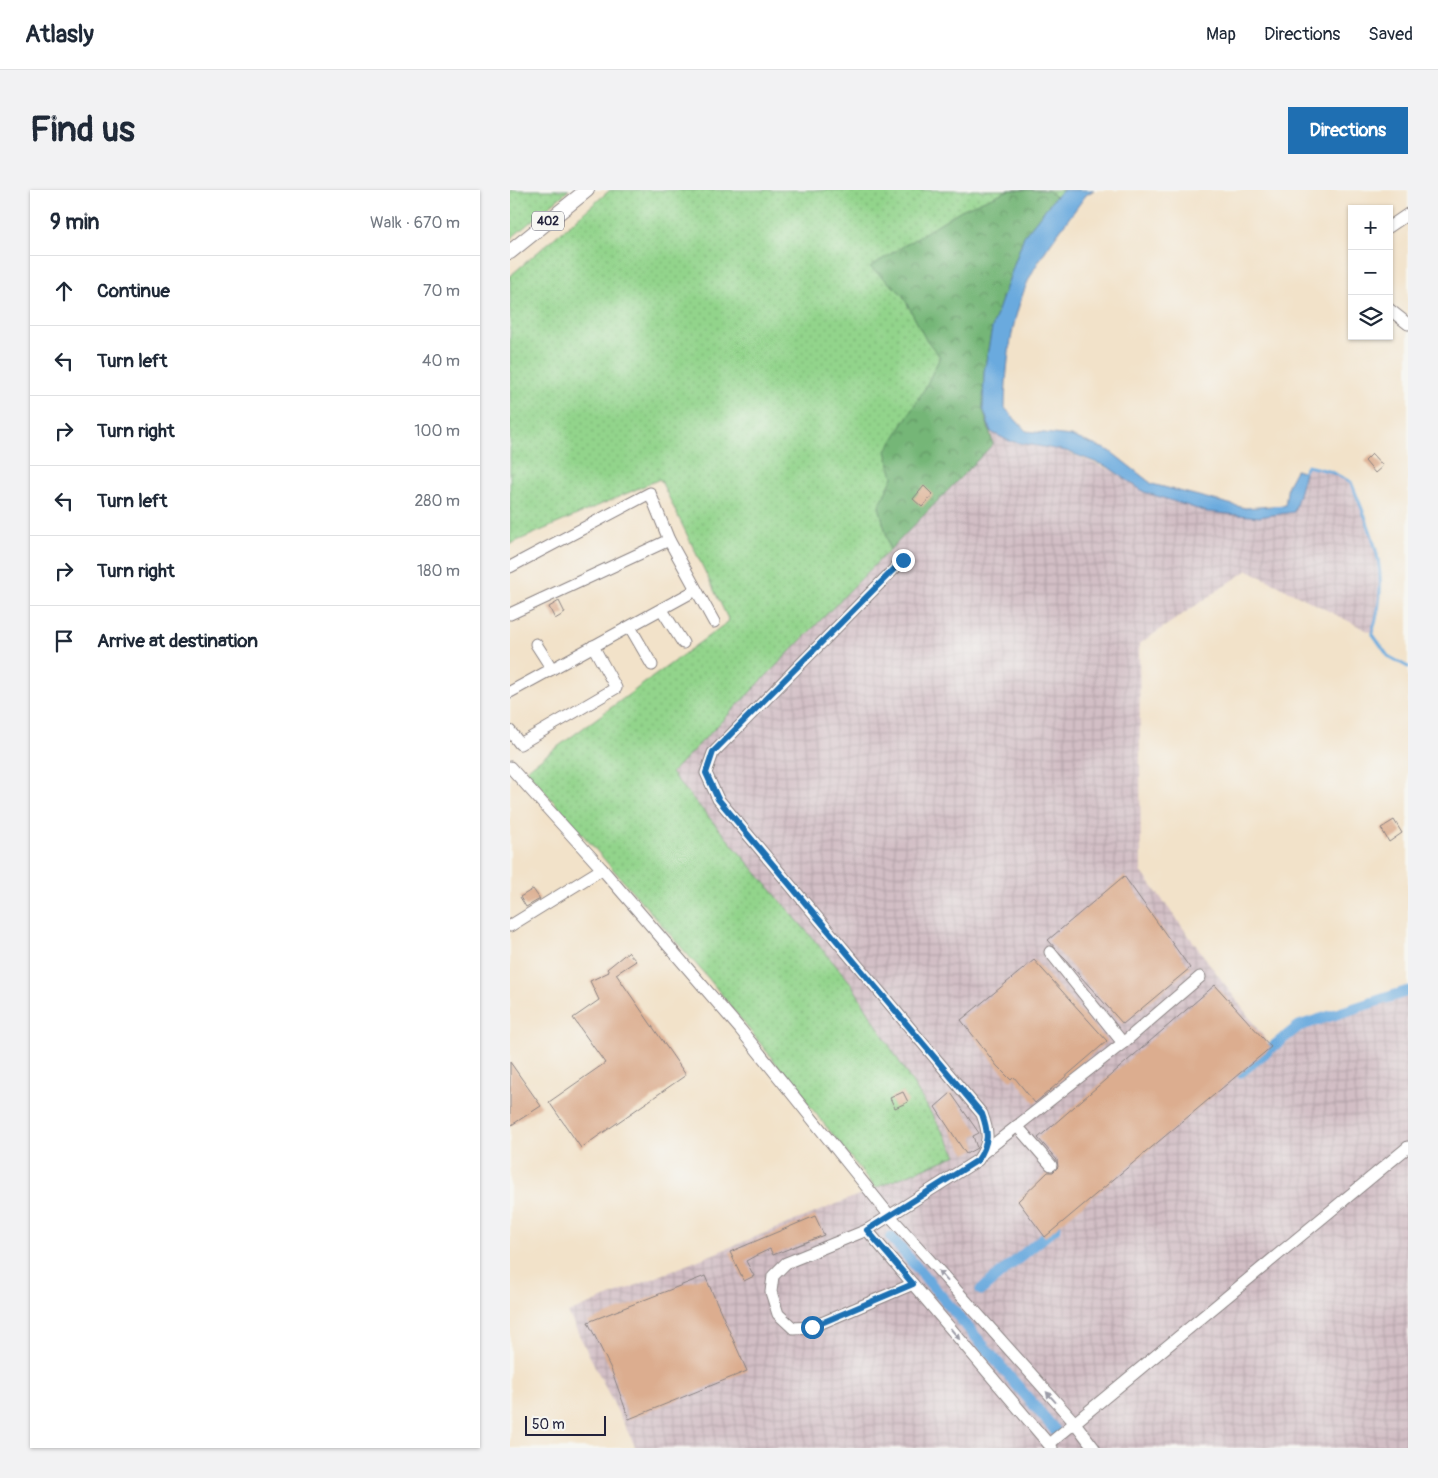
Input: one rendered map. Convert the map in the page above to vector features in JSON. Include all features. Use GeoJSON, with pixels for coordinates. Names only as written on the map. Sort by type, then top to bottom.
{"type":"FeatureCollection","features":[{"type":"Feature","properties":{"kind":"main road","name":"402"},"geometry":{"type":"LineString","coordinates":[[510,252],[587,190]]}},
{"type":"Feature","properties":{"kind":"street"},"geometry":{"type":"LineString","coordinates":[[1393,224],[1408,214]]}},
{"type":"Feature","properties":{"kind":"street"},"geometry":{"type":"LineString","coordinates":[[1393,312],[1408,324]]}},
{"type":"Feature","properties":{"kind":"street"},"geometry":{"type":"LineString","coordinates":[[510,567],[650,493],[669,540],[714,622]]}},
{"type":"Feature","properties":{"kind":"street"},"geometry":{"type":"LineString","coordinates":[[510,614],[669,540]]}},
{"type":"Feature","properties":{"kind":"street"},"geometry":{"type":"LineString","coordinates":[[903,560],[713,752],[706,773],[718,799],[982,1114],[989,1132],[986,1148],[978,1160],[867,1230],[786,1263],[773,1276],[771,1292],[778,1314],[793,1328],[812,1327],[913,1284]]}},
{"type":"Feature","properties":{"kind":"street"},"geometry":{"type":"LineString","coordinates":[[510,692],[696,590]]}},
{"type":"Feature","properties":{"kind":"street"},"geometry":{"type":"LineString","coordinates":[[662,610],[684,643]]}},
{"type":"Feature","properties":{"kind":"street"},"geometry":{"type":"LineString","coordinates":[[630,627],[652,665]]}},
{"type":"Feature","properties":{"kind":"street"},"geometry":{"type":"LineString","coordinates":[[536,644],[552,669]]}},
{"type":"Feature","properties":{"kind":"street"},"geometry":{"type":"LineString","coordinates":[[510,731],[520,744],[616,688],[593,646]]}},
{"type":"Feature","properties":{"kind":"street"},"geometry":{"type":"LineString","coordinates":[[510,767],[602,869],[740,1029],[890,1216],[1075,1423],[1094,1448]]}},
{"type":"Feature","properties":{"kind":"street"},"geometry":{"type":"LineString","coordinates":[[510,926],[602,869]]}},
{"type":"Feature","properties":{"kind":"street"},"geometry":{"type":"LineString","coordinates":[[1050,952],[1123,1043]]}},
{"type":"Feature","properties":{"kind":"street"},"geometry":{"type":"LineString","coordinates":[[983,1153],[1123,1043],[1200,977]]}},
{"type":"Feature","properties":{"kind":"street"},"geometry":{"type":"LineString","coordinates":[[1017,1126],[1051,1164]]}},
{"type":"Feature","properties":{"kind":"street"},"geometry":{"type":"LineString","coordinates":[[867,1230],[1051,1446],[1075,1423],[1408,1147]]}},
{"type":"Feature","properties":{"kind":"shaded area"},"geometry":{"type":"Polygon","coordinates":[[[991,432],[1009,441],[1064,451],[1111,470],[1144,492],[1207,512],[1294,512],[1305,473],[1303,472],[1307,466],[1329,471],[1351,482],[1361,506],[1376,546],[1381,594],[1380,608],[1372,633],[1248,570],[1139,644],[1141,871],[1271,1047],[1299,1026],[1408,991],[1408,1448],[636,1448],[568,1313],[957,1155],[850,982],[670,773],[993,444],[991,432]]]}},
{"type":"Feature","properties":{"kind":"green space"},"geometry":{"type":"Polygon","coordinates":[[[510,190],[569,190],[510,239],[510,190]]]}},
{"type":"Feature","properties":{"kind":"green space"},"geometry":{"type":"Polygon","coordinates":[[[610,190],[1064,190],[1055,197],[1015,271],[993,324],[982,379],[983,407],[993,444],[671,773],[850,982],[957,1155],[875,1188],[709,979],[526,770],[729,621],[660,479],[510,544],[510,276],[610,190]]]}},
{"type":"Feature","properties":{"kind":"green space"},"geometry":{"type":"Polygon","coordinates":[[[1009,190],[1048,190],[1055,197],[1024,236],[992,328],[984,372],[983,408],[993,444],[890,550],[879,506],[893,477],[886,451],[925,388],[940,357],[925,338],[902,294],[870,267],[961,210],[1009,190]]]}},
{"type":"Feature","properties":{"kind":"water"},"geometry":{"type":"Polygon","coordinates":[[[1064,190],[1094,190],[1086,195],[1049,246],[1030,277],[1014,324],[1007,375],[1005,408],[1026,431],[1071,436],[1110,451],[1152,484],[1245,508],[1285,505],[1288,485],[1296,470],[1305,473],[1294,512],[1259,517],[1207,512],[1144,492],[1108,467],[1066,451],[1009,441],[991,432],[983,408],[984,372],[992,328],[1024,236],[1055,197],[1064,190]]]}},
{"type":"Feature","properties":{"kind":"building"},"geometry":{"type":"Polygon","coordinates":[[[1372,454],[1383,466],[1375,473],[1365,461],[1372,454]]]}},
{"type":"Feature","properties":{"kind":"building"},"geometry":{"type":"Polygon","coordinates":[[[924,486],[933,495],[922,507],[913,499],[924,486]]]}},
{"type":"Feature","properties":{"kind":"building"},"geometry":{"type":"Polygon","coordinates":[[[559,601],[565,613],[555,619],[549,607],[559,601]]]}},
{"type":"Feature","properties":{"kind":"building"},"geometry":{"type":"Polygon","coordinates":[[[1394,820],[1402,833],[1389,842],[1381,828],[1394,820]]]}},
{"type":"Feature","properties":{"kind":"building"},"geometry":{"type":"Polygon","coordinates":[[[1124,876],[1190,968],[1123,1024],[1048,940],[1124,876]]]}},
{"type":"Feature","properties":{"kind":"building"},"geometry":{"type":"Polygon","coordinates":[[[533,889],[540,899],[526,907],[520,897],[533,889]]]}},
{"type":"Feature","properties":{"kind":"building"},"geometry":{"type":"Polygon","coordinates":[[[628,952],[636,961],[616,974],[686,1075],[581,1148],[549,1102],[605,1063],[573,1018],[599,1000],[590,981],[609,972],[607,969],[628,952]]]}},
{"type":"Feature","properties":{"kind":"building"},"geometry":{"type":"Polygon","coordinates":[[[1034,960],[1107,1041],[1035,1103],[1014,1077],[1011,1080],[997,1066],[961,1020],[1034,960]]]}},
{"type":"Feature","properties":{"kind":"building"},"geometry":{"type":"Polygon","coordinates":[[[1215,985],[1271,1047],[1045,1237],[1018,1201],[1048,1172],[1053,1172],[1058,1167],[1057,1160],[1038,1138],[1215,985]]]}},
{"type":"Feature","properties":{"kind":"building"},"geometry":{"type":"Polygon","coordinates":[[[510,1062],[541,1106],[510,1126],[510,1062]]]}},
{"type":"Feature","properties":{"kind":"building"},"geometry":{"type":"Polygon","coordinates":[[[903,1092],[908,1102],[895,1108],[890,1098],[903,1092]]]}},
{"type":"Feature","properties":{"kind":"building"},"geometry":{"type":"Polygon","coordinates":[[[951,1093],[979,1133],[973,1136],[977,1148],[966,1154],[935,1107],[951,1093]]]}},
{"type":"Feature","properties":{"kind":"building"},"geometry":{"type":"Polygon","coordinates":[[[815,1216],[824,1235],[773,1255],[770,1249],[746,1261],[754,1276],[744,1281],[730,1252],[815,1216]]]}},
{"type":"Feature","properties":{"kind":"building"},"geometry":{"type":"Polygon","coordinates":[[[705,1276],[747,1371],[629,1419],[611,1369],[588,1322],[705,1276]]]}},
{"type":"Feature","properties":{"kind":"waterway"},"geometry":{"type":"LineString","coordinates":[[1301,476],[1307,466],[1329,471],[1351,482],[1373,538],[1380,574],[1378,612],[1372,633],[1388,656],[1408,667]]}},
{"type":"Feature","properties":{"kind":"waterway"},"geometry":{"type":"LineString","coordinates":[[1241,1072],[1299,1026],[1408,991]]}},
{"type":"Feature","properties":{"kind":"waterway"},"geometry":{"type":"LineString","coordinates":[[981,1290],[1056,1227]]}},
{"type":"Feature","properties":{"kind":"waterway"},"geometry":{"type":"LineString","coordinates":[[891,1237],[1055,1430]]}},
{"type":"Feature","properties":{"kind":"route"},"geometry":{"type":"LineString","coordinates":[[812,1327],[913,1284],[867,1230],[978,1160],[986,1148],[989,1132],[982,1114],[718,799],[706,773],[713,752],[903,560]]}}]}
